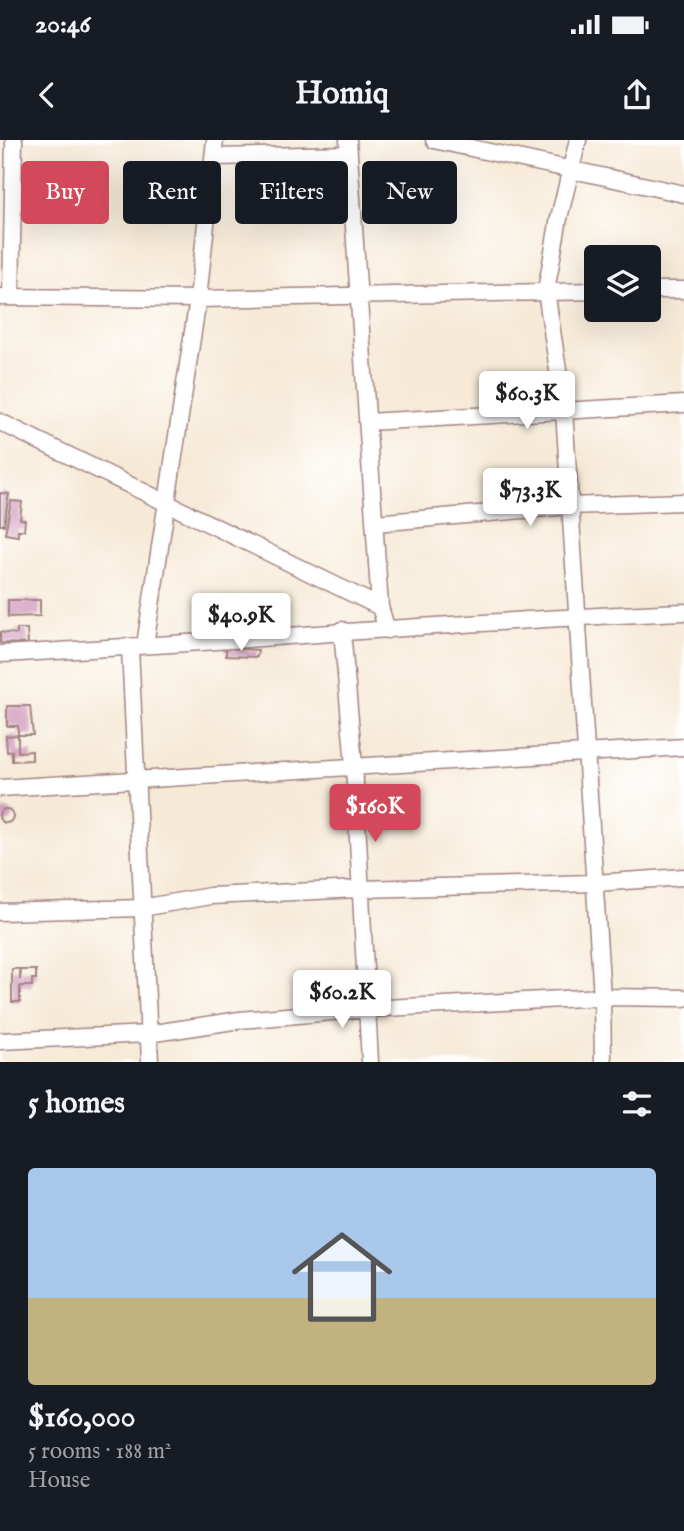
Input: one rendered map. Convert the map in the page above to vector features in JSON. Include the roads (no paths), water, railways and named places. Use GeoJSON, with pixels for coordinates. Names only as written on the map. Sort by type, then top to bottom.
{"type":"FeatureCollection","features":[{"type":"Feature","properties":{"kind":"street"},"geometry":{"type":"LineString","coordinates":[[14,140],[5,297],[198,299],[584,291]]}},
{"type":"Feature","properties":{"kind":"street"},"geometry":{"type":"LineString","coordinates":[[434,140],[570,167],[684,194]]}},
{"type":"Feature","properties":{"kind":"street"},"geometry":{"type":"LineString","coordinates":[[578,140],[570,167],[546,291],[564,410],[602,998],[603,1062]]}},
{"type":"Feature","properties":{"kind":"street"},"geometry":{"type":"LineString","coordinates":[[150,1062],[135,780],[138,647],[198,299],[215,148],[348,147],[380,607],[387,630]]}},
{"type":"Feature","properties":{"kind":"street"},"geometry":{"type":"LineString","coordinates":[[661,290],[684,290]]}},
{"type":"Feature","properties":{"kind":"street"},"geometry":{"type":"LineString","coordinates":[[367,422],[684,404]]}},
{"type":"Feature","properties":{"kind":"street"},"geometry":{"type":"LineString","coordinates":[[0,422],[380,607]]}},
{"type":"Feature","properties":{"kind":"street"},"geometry":{"type":"LineString","coordinates":[[375,523],[569,506],[684,502]]}},
{"type":"Feature","properties":{"kind":"street"},"geometry":{"type":"LineString","coordinates":[[0,654],[138,647],[342,630],[387,630],[576,616],[684,612]]}},
{"type":"Feature","properties":{"kind":"street"},"geometry":{"type":"LineString","coordinates":[[342,630],[354,765],[370,1062]]}},
{"type":"Feature","properties":{"kind":"street"},"geometry":{"type":"LineString","coordinates":[[0,789],[354,765],[684,747]]}},
{"type":"Feature","properties":{"kind":"street"},"geometry":{"type":"LineString","coordinates":[[0,912],[141,908],[209,896],[595,883],[684,877]]}},
{"type":"Feature","properties":{"kind":"street"},"geometry":{"type":"LineString","coordinates":[[0,1041],[148,1034],[240,1020],[366,1009],[602,998],[684,998]]}}]}
